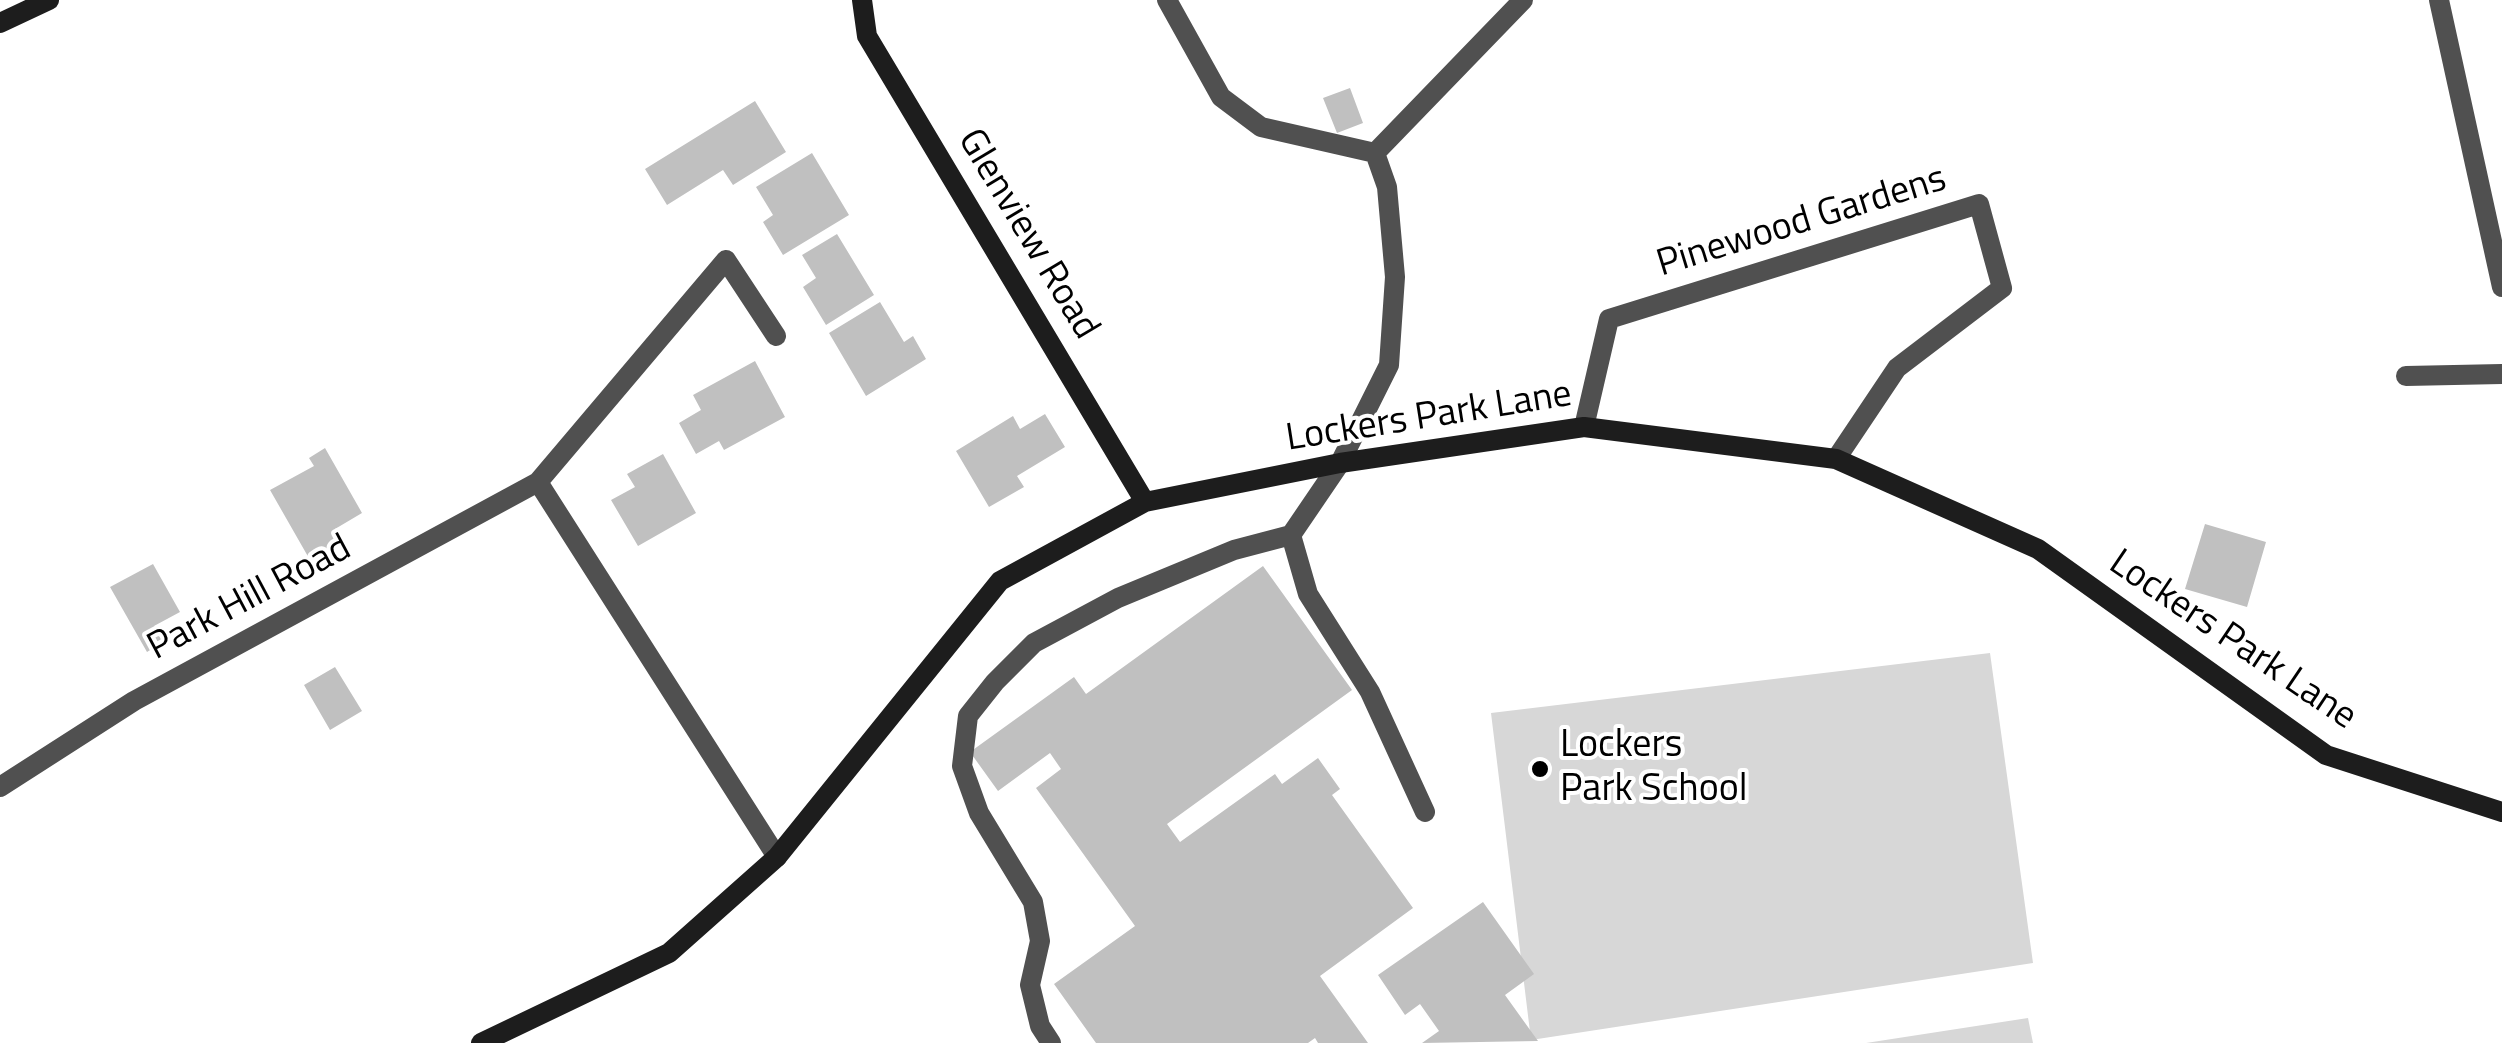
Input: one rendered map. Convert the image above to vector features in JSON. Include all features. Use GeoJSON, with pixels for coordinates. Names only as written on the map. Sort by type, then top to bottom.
{"type":"FeatureCollection","features":[{"type":"Feature","properties":{"kind":"street"},"geometry":{"type":"LineString","coordinates":[[0,24],[49,0]]}},
{"type":"Feature","properties":{"kind":"street","name":"Glenview Road"},"geometry":{"type":"LineString","coordinates":[[862,0],[867,36],[1146,502]]}},
{"type":"Feature","properties":{"kind":"street"},"geometry":{"type":"LineString","coordinates":[[1167,0],[1221,97],[1261,128],[1375,153]]}},
{"type":"Feature","properties":{"kind":"street"},"geometry":{"type":"LineString","coordinates":[[1375,153],[1523,0]]}},
{"type":"Feature","properties":{"kind":"street"},"geometry":{"type":"LineString","coordinates":[[2439,0],[2502,287]]}},
{"type":"Feature","properties":{"kind":"street"},"geometry":{"type":"LineString","coordinates":[[1051,1043],[1040,1026],[1030,985],[1040,941],[1032,902],[980,813],[962,766],[968,716],[1034,643],[1118,598],[1234,550],[1291,535],[1340,464],[1389,365],[1396,276],[1387,187],[1375,153]]}},
{"type":"Feature","properties":{"kind":"street","name":"Pinewood Gardens"},"geometry":{"type":"LineString","coordinates":[[1584,427],[1609,319],[1979,204],[2002,288],[1897,368],[1836,459]]}},
{"type":"Feature","properties":{"kind":"street","name":"Park Hill Road"},"geometry":{"type":"LineString","coordinates":[[0,786],[134,702],[538,482],[726,260],[776,336]]}},
{"type":"Feature","properties":{"kind":"street"},"geometry":{"type":"LineString","coordinates":[[2406,376],[2502,374]]}},
{"type":"Feature","properties":{"kind":"street","name":"Lockers Park Lane"},"geometry":{"type":"LineString","coordinates":[[481,1043],[670,953],[777,858],[1000,581],[1146,502],[1340,464],[1584,427],[1836,459],[2038,549],[2326,755],[2502,812]]}},
{"type":"Feature","properties":{"kind":"street"},"geometry":{"type":"LineString","coordinates":[[538,482],[777,858]]}},
{"type":"Feature","properties":{"kind":"street"},"geometry":{"type":"LineString","coordinates":[[1291,535],[1308,594],[1370,692],[1425,812]]}},
{"type":"Feature","properties":{"kind":"shaded area"},"geometry":{"type":"Polygon","coordinates":[[[1990,653],[2033,963],[1531,1040],[1491,713],[1990,653]]]}},
{"type":"Feature","properties":{"kind":"shaded area"},"geometry":{"type":"Polygon","coordinates":[[[2028,1018],[2033,1043],[1866,1043],[2028,1018]]]}},
{"type":"Feature","properties":{"kind":"building"},"geometry":{"type":"Polygon","coordinates":[[[1350,88],[1363,123],[1337,133],[1323,98],[1350,88]]]}},
{"type":"Feature","properties":{"kind":"building"},"geometry":{"type":"Polygon","coordinates":[[[755,101],[786,152],[733,185],[723,170],[667,205],[645,169],[755,101]]]}},
{"type":"Feature","properties":{"kind":"building"},"geometry":{"type":"Polygon","coordinates":[[[812,153],[849,215],[783,255],[763,222],[773,215],[756,187],[812,153]]]}},
{"type":"Feature","properties":{"kind":"building"},"geometry":{"type":"Polygon","coordinates":[[[837,234],[874,295],[826,325],[803,287],[816,278],[802,255],[837,234]]]}},
{"type":"Feature","properties":{"kind":"building"},"geometry":{"type":"Polygon","coordinates":[[[880,302],[904,342],[913,336],[926,359],[866,396],[829,333],[880,302]]]}},
{"type":"Feature","properties":{"kind":"building"},"geometry":{"type":"Polygon","coordinates":[[[755,361],[785,417],[724,450],[719,441],[696,454],[679,423],[701,410],[693,395],[755,361]]]}},
{"type":"Feature","properties":{"kind":"building"},"geometry":{"type":"Polygon","coordinates":[[[1045,414],[1065,447],[1017,476],[1024,487],[989,507],[956,451],[1013,416],[1020,429],[1045,414]]]}},
{"type":"Feature","properties":{"kind":"building"},"geometry":{"type":"Polygon","coordinates":[[[325,448],[362,513],[335,529],[342,541],[310,560],[270,490],[314,466],[309,458],[325,448]]]}},
{"type":"Feature","properties":{"kind":"building"},"geometry":{"type":"Polygon","coordinates":[[[663,454],[696,513],[638,546],[611,500],[635,487],[627,474],[663,454]]]}},
{"type":"Feature","properties":{"kind":"building"},"geometry":{"type":"Polygon","coordinates":[[[2205,524],[2266,542],[2247,607],[2185,589],[2205,524]]]}},
{"type":"Feature","properties":{"kind":"building"},"geometry":{"type":"Polygon","coordinates":[[[153,564],[180,612],[154,626],[163,642],[147,652],[110,587],[153,564]]]}},
{"type":"Feature","properties":{"kind":"building"},"geometry":{"type":"Polygon","coordinates":[[[1263,566],[1352,690],[1167,824],[1180,842],[1275,774],[1282,784],[1318,758],[1340,789],[1332,795],[1413,908],[1320,976],[1368,1043],[1318,1043],[1315,1038],[1308,1043],[1096,1043],[1054,984],[1135,926],[1036,788],[1061,769],[1050,753],[998,791],[970,752],[1074,677],[1086,694],[1263,566]]]}},
{"type":"Feature","properties":{"kind":"building"},"geometry":{"type":"Polygon","coordinates":[[[335,667],[362,711],[330,730],[304,685],[335,667]]]}},
{"type":"Feature","properties":{"kind":"building"},"geometry":{"type":"Polygon","coordinates":[[[1483,902],[1534,974],[1505,995],[1538,1041],[1422,1043],[1439,1031],[1420,1004],[1405,1015],[1378,975],[1483,902]]]}},
{"type":"Feature","properties":{"kind":"place","name":"Lockers Park School"},"geometry":{"type":"Point","coordinates":[1540,769]}}]}
